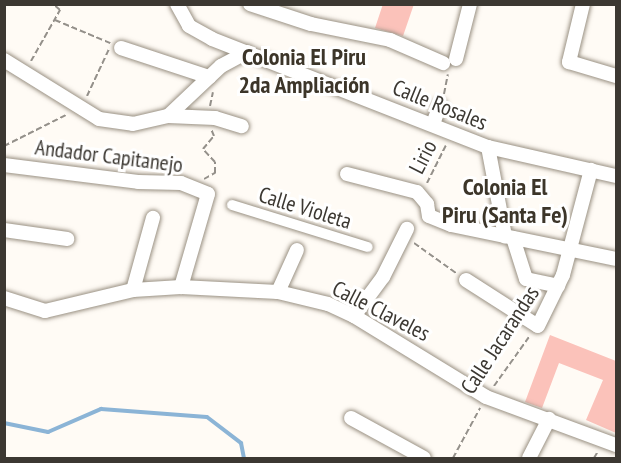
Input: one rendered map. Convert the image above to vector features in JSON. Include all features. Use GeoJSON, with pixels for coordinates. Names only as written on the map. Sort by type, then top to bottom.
{"type":"FeatureCollection","features":[{"type":"Feature","properties":{"kind":"street","name":"Calle Rosales"},"geometry":{"type":"LineString","coordinates":[[177,4],[189,26],[247,52],[488,147],[616,176]]}},
{"type":"Feature","properties":{"kind":"street"},"geometry":{"type":"LineString","coordinates":[[250,4],[311,24],[390,40],[449,61],[470,4]]}},
{"type":"Feature","properties":{"kind":"street"},"geometry":{"type":"LineString","coordinates":[[582,4],[569,62],[616,76]]}},
{"type":"Feature","properties":{"kind":"street"},"geometry":{"type":"LineString","coordinates":[[116,46],[214,73]]}},
{"type":"Feature","properties":{"kind":"street"},"geometry":{"type":"LineString","coordinates":[[168,116],[214,73],[247,52]]}},
{"type":"Feature","properties":{"kind":"street"},"geometry":{"type":"LineString","coordinates":[[4,60],[81,108],[115,124],[168,116],[207,118],[242,126]]}},
{"type":"Feature","properties":{"kind":"street"},"geometry":{"type":"LineString","coordinates":[[433,124],[440,105]]}},
{"type":"Feature","properties":{"kind":"street"},"geometry":{"type":"LineString","coordinates":[[488,147],[509,237],[526,279],[558,286]]}},
{"type":"Feature","properties":{"kind":"street","name":"Andador Capitanejo"},"geometry":{"type":"LineString","coordinates":[[4,165],[138,182],[181,183],[208,194],[181,286]]}},
{"type":"Feature","properties":{"kind":"street","name":"Calle Jacarandas"},"geometry":{"type":"LineString","coordinates":[[538,326],[558,286],[591,170]]}},
{"type":"Feature","properties":{"kind":"street"},"geometry":{"type":"LineString","coordinates":[[347,174],[421,195],[429,216],[509,237],[616,259]]}},
{"type":"Feature","properties":{"kind":"street","name":"Calle Violeta"},"geometry":{"type":"LineString","coordinates":[[232,205],[368,247]]}},
{"type":"Feature","properties":{"kind":"street"},"geometry":{"type":"LineString","coordinates":[[133,290],[153,218]]}},
{"type":"Feature","properties":{"kind":"street"},"geometry":{"type":"LineString","coordinates":[[4,230],[67,239]]}},
{"type":"Feature","properties":{"kind":"street"},"geometry":{"type":"LineString","coordinates":[[354,316],[383,277],[406,232]]}},
{"type":"Feature","properties":{"kind":"street"},"geometry":{"type":"LineString","coordinates":[[278,292],[297,250]]}},
{"type":"Feature","properties":{"kind":"street"},"geometry":{"type":"LineString","coordinates":[[466,280],[538,326]]}},
{"type":"Feature","properties":{"kind":"street","name":"Calle Claveles"},"geometry":{"type":"LineString","coordinates":[[4,298],[45,311],[133,290],[181,286],[278,292],[328,304],[354,316],[486,397],[616,445]]}},
{"type":"Feature","properties":{"kind":"street"},"geometry":{"type":"LineString","coordinates":[[351,418],[424,459]]}},
{"type":"Feature","properties":{"kind":"street"},"geometry":{"type":"LineString","coordinates":[[529,459],[549,419]]}},
{"type":"Feature","properties":{"kind":"path"},"geometry":{"type":"LineString","coordinates":[[25,72],[60,10],[53,4]]}},
{"type":"Feature","properties":{"kind":"path"},"geometry":{"type":"LineString","coordinates":[[4,146],[81,108],[116,46],[55,20]]}},
{"type":"Feature","properties":{"kind":"path"},"geometry":{"type":"LineString","coordinates":[[201,180],[216,173],[215,162],[203,149],[214,136],[207,118],[214,73]]}},
{"type":"Feature","properties":{"kind":"path"},"geometry":{"type":"LineString","coordinates":[[440,105],[450,78]]}},
{"type":"Feature","properties":{"kind":"path","name":"Lirio"},"geometry":{"type":"LineString","coordinates":[[421,195],[452,132]]}},
{"type":"Feature","properties":{"kind":"path"},"geometry":{"type":"LineString","coordinates":[[406,232],[466,280]]}},
{"type":"Feature","properties":{"kind":"path","name":"Calle Jacarandas"},"geometry":{"type":"LineString","coordinates":[[453,459],[486,397],[538,326]]}},
{"type":"Feature","properties":{"kind":"building"},"geometry":{"type":"Polygon","coordinates":[[[383,4],[414,4],[403,36],[375,28],[383,4]]]}},
{"type":"Feature","properties":{"kind":"building"},"geometry":{"type":"Polygon","coordinates":[[[550,335],[616,361],[616,433],[586,420],[603,380],[559,363],[542,408],[525,402],[550,335]]]}},
{"type":"Feature","properties":{"kind":"waterway"},"geometry":{"type":"LineString","coordinates":[[4,423],[48,432],[101,409],[207,417],[241,443],[244,458]]}},
{"type":"Feature","properties":{"kind":"district","name":"Colonia El Piru 2da Ampliación"},"geometry":{"type":"Point","coordinates":[304,71]}},
{"type":"Feature","properties":{"kind":"district","name":"Colonia El Piru (Santa Fe)"},"geometry":{"type":"Point","coordinates":[505,201]}}]}
